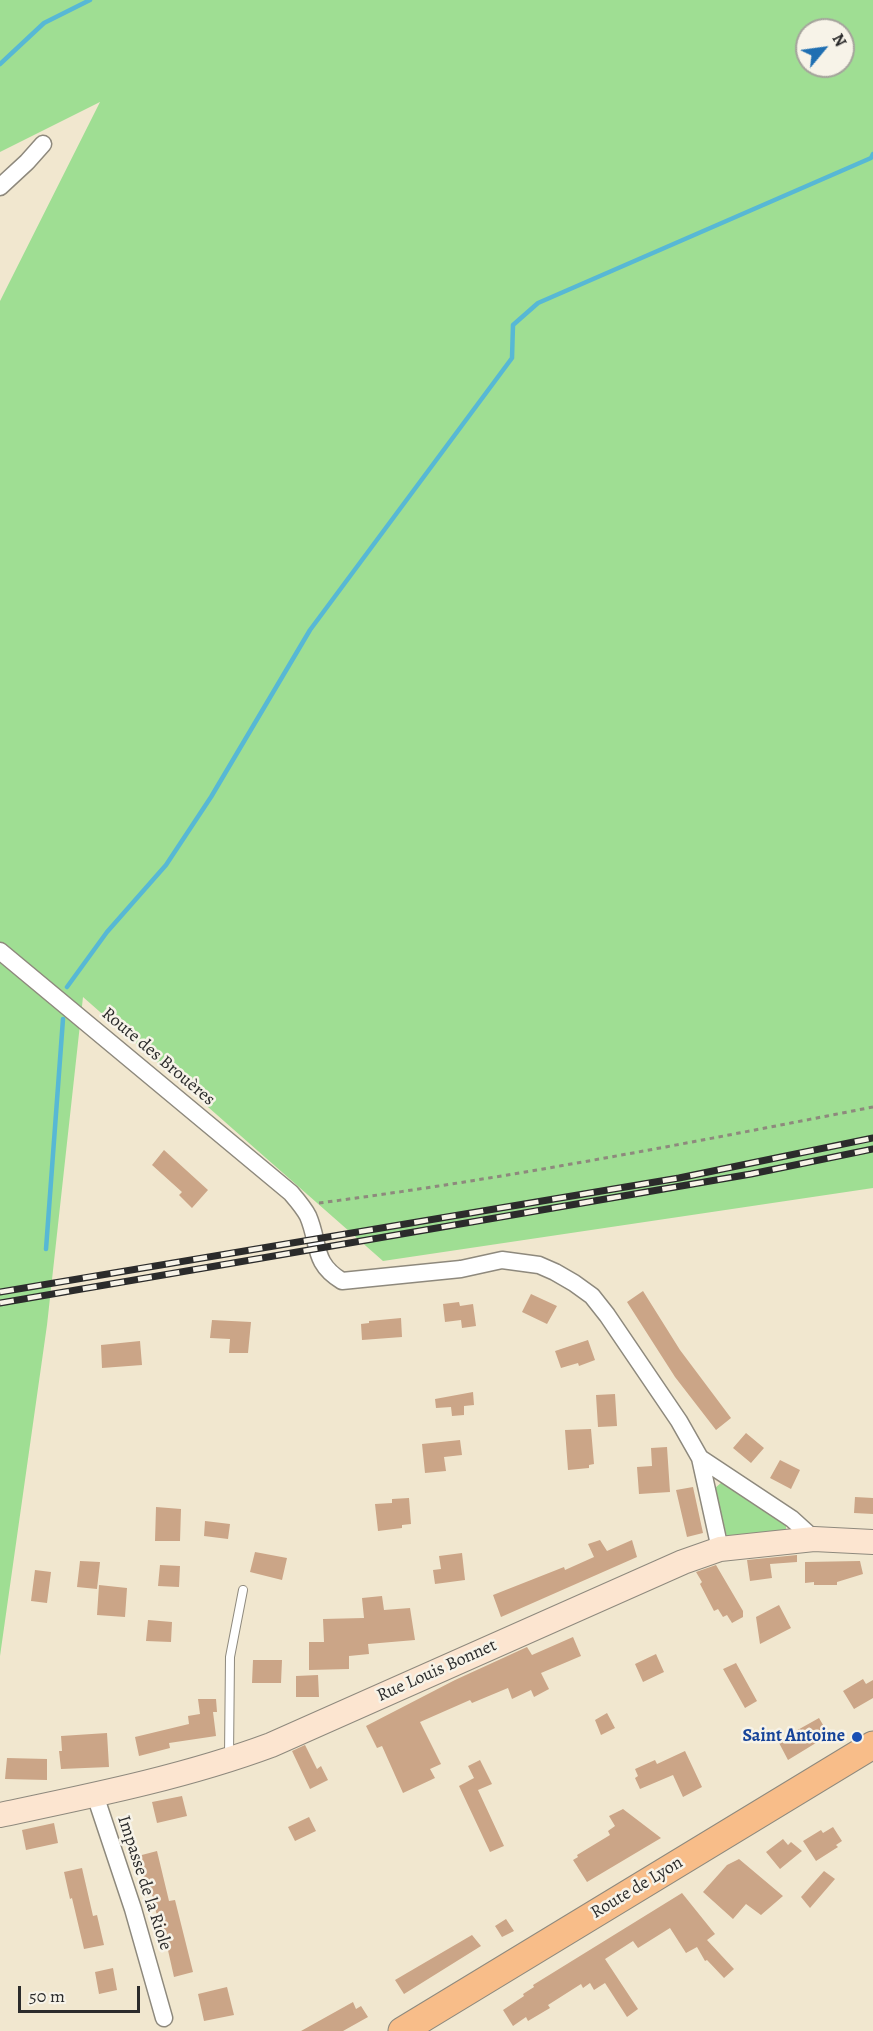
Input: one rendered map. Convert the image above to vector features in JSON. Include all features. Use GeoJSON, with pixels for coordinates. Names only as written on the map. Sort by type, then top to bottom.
{"type":"FeatureCollection","features":[{"type":"Feature","properties":{"kind":"main road","name":"Route de Lyon"},"geometry":{"type":"LineString","coordinates":[[402,2031],[873,1745]]}},
{"type":"Feature","properties":{"kind":"street"},"geometry":{"type":"LineString","coordinates":[[0,187],[43,144]]}},
{"type":"Feature","properties":{"kind":"street","name":"Route des Brouères"},"geometry":{"type":"LineString","coordinates":[[0,951],[296,1199]]}},
{"type":"Feature","properties":{"kind":"street"},"geometry":{"type":"LineString","coordinates":[[296,1199],[308,1215],[322,1264],[329,1274],[342,1281],[461,1269],[502,1260],[539,1265],[574,1283],[592,1296],[679,1422],[700,1458],[720,1549]]}},
{"type":"Feature","properties":{"kind":"street"},"geometry":{"type":"LineString","coordinates":[[700,1458],[792,1519],[814,1539]]}},
{"type":"Feature","properties":{"kind":"street","name":"Rue Louis Bonnet"},"geometry":{"type":"LineString","coordinates":[[0,1815],[95,1795],[229,1761],[271,1745],[683,1562],[720,1549],[814,1539],[873,1542]]}},
{"type":"Feature","properties":{"kind":"street","name":"Impasse de la Riole"},"geometry":{"type":"LineString","coordinates":[[95,1795],[134,1909],[164,2018]]}},
{"type":"Feature","properties":{"kind":"lane"},"geometry":{"type":"LineString","coordinates":[[229,1761],[230,1657],[243,1590]]}},
{"type":"Feature","properties":{"kind":"path"},"geometry":{"type":"LineString","coordinates":[[296,1199],[401,1192],[684,1144],[873,1107]]}},
{"type":"Feature","properties":{"kind":"green space"},"geometry":{"type":"Polygon","coordinates":[[[0,0],[873,0],[873,1188],[383,1261],[83,997],[47,1325],[0,1656],[0,301],[100,102],[0,152],[0,0]]]}},
{"type":"Feature","properties":{"kind":"green space"},"geometry":{"type":"Polygon","coordinates":[[[722,1482],[781,1520],[786,1526],[786,1531],[727,1537],[715,1488],[722,1482]]]}},
{"type":"Feature","properties":{"kind":"building"},"geometry":{"type":"Polygon","coordinates":[[[164,1150],[208,1190],[192,1208],[179,1195],[182,1192],[152,1165],[164,1150]]]}},
{"type":"Feature","properties":{"kind":"building"},"geometry":{"type":"Polygon","coordinates":[[[643,1291],[680,1350],[731,1418],[716,1430],[675,1377],[627,1302],[643,1291]]]}},
{"type":"Feature","properties":{"kind":"building"},"geometry":{"type":"Polygon","coordinates":[[[531,1294],[557,1306],[547,1324],[522,1312],[531,1294]]]}},
{"type":"Feature","properties":{"kind":"building"},"geometry":{"type":"Polygon","coordinates":[[[459,1302],[460,1306],[473,1304],[476,1326],[462,1328],[461,1320],[445,1322],[443,1304],[459,1302]]]}},
{"type":"Feature","properties":{"kind":"building"},"geometry":{"type":"Polygon","coordinates":[[[401,1318],[402,1337],[362,1340],[361,1324],[401,1318]]]}},
{"type":"Feature","properties":{"kind":"building"},"geometry":{"type":"Polygon","coordinates":[[[212,1320],[251,1322],[248,1353],[229,1353],[230,1339],[210,1338],[212,1320]]]}},
{"type":"Feature","properties":{"kind":"building"},"geometry":{"type":"Polygon","coordinates":[[[588,1340],[595,1360],[579,1366],[578,1363],[561,1368],[555,1351],[588,1340]]]}},
{"type":"Feature","properties":{"kind":"building"},"geometry":{"type":"Polygon","coordinates":[[[140,1341],[142,1365],[102,1368],[101,1345],[140,1341]]]}},
{"type":"Feature","properties":{"kind":"building"},"geometry":{"type":"Polygon","coordinates":[[[473,1392],[474,1405],[464,1406],[464,1415],[452,1416],[451,1407],[436,1408],[435,1399],[473,1392]]]}},
{"type":"Feature","properties":{"kind":"building"},"geometry":{"type":"Polygon","coordinates":[[[615,1394],[617,1426],[598,1427],[596,1395],[615,1394]]]}},
{"type":"Feature","properties":{"kind":"building"},"geometry":{"type":"Polygon","coordinates":[[[591,1429],[594,1464],[589,1465],[589,1468],[568,1470],[565,1430],[591,1429]]]}},
{"type":"Feature","properties":{"kind":"building"},"geometry":{"type":"Polygon","coordinates":[[[746,1433],[764,1448],[751,1463],[733,1448],[746,1433]]]}},
{"type":"Feature","properties":{"kind":"building"},"geometry":{"type":"Polygon","coordinates":[[[460,1440],[462,1455],[444,1457],[446,1471],[425,1473],[422,1444],[460,1440]]]}},
{"type":"Feature","properties":{"kind":"building"},"geometry":{"type":"Polygon","coordinates":[[[667,1447],[670,1492],[639,1494],[637,1467],[652,1466],[651,1448],[667,1447]]]}},
{"type":"Feature","properties":{"kind":"building"},"geometry":{"type":"Polygon","coordinates":[[[780,1460],[800,1470],[791,1489],[770,1478],[780,1460]]]}},
{"type":"Feature","properties":{"kind":"building"},"geometry":{"type":"Polygon","coordinates":[[[693,1487],[703,1533],[687,1537],[676,1490],[693,1487]]]}},
{"type":"Feature","properties":{"kind":"building"},"geometry":{"type":"Polygon","coordinates":[[[855,1497],[873,1498],[873,1514],[854,1513],[855,1497]]]}},
{"type":"Feature","properties":{"kind":"building"},"geometry":{"type":"Polygon","coordinates":[[[409,1498],[411,1524],[402,1525],[402,1528],[378,1531],[375,1504],[392,1503],[392,1499],[409,1498]]]}},
{"type":"Feature","properties":{"kind":"building"},"geometry":{"type":"Polygon","coordinates":[[[156,1507],[181,1509],[180,1541],[155,1541],[156,1507]]]}},
{"type":"Feature","properties":{"kind":"building"},"geometry":{"type":"Polygon","coordinates":[[[205,1521],[230,1524],[228,1539],[204,1536],[205,1521]]]}},
{"type":"Feature","properties":{"kind":"building"},"geometry":{"type":"Polygon","coordinates":[[[600,1540],[607,1551],[632,1540],[637,1557],[501,1617],[493,1595],[564,1567],[565,1570],[594,1557],[588,1544],[600,1540]]]}},
{"type":"Feature","properties":{"kind":"building"},"geometry":{"type":"Polygon","coordinates":[[[255,1552],[287,1558],[282,1580],[250,1572],[255,1552]]]}},
{"type":"Feature","properties":{"kind":"building"},"geometry":{"type":"Polygon","coordinates":[[[462,1553],[465,1580],[435,1584],[433,1570],[441,1569],[439,1556],[462,1553]]]}},
{"type":"Feature","properties":{"kind":"building"},"geometry":{"type":"Polygon","coordinates":[[[797,1555],[797,1562],[770,1564],[772,1578],[750,1581],[747,1560],[797,1555]]]}},
{"type":"Feature","properties":{"kind":"building"},"geometry":{"type":"Polygon","coordinates":[[[80,1561],[100,1562],[97,1589],[77,1587],[80,1561]]]}},
{"type":"Feature","properties":{"kind":"building"},"geometry":{"type":"Polygon","coordinates":[[[860,1561],[863,1574],[837,1582],[837,1585],[805,1583],[805,1562],[860,1561]]]}},
{"type":"Feature","properties":{"kind":"building"},"geometry":{"type":"Polygon","coordinates":[[[160,1565],[180,1566],[179,1587],[158,1586],[160,1565]]]}},
{"type":"Feature","properties":{"kind":"building"},"geometry":{"type":"Polygon","coordinates":[[[716,1565],[743,1611],[743,1617],[732,1623],[727,1615],[723,1617],[718,1609],[714,1611],[696,1572],[716,1565]]]}},
{"type":"Feature","properties":{"kind":"building"},"geometry":{"type":"Polygon","coordinates":[[[35,1570],[51,1572],[47,1603],[31,1601],[35,1570]]]}},
{"type":"Feature","properties":{"kind":"building"},"geometry":{"type":"Polygon","coordinates":[[[99,1585],[127,1588],[125,1617],[97,1615],[99,1585]]]}},
{"type":"Feature","properties":{"kind":"building"},"geometry":{"type":"Polygon","coordinates":[[[382,1596],[384,1610],[410,1608],[415,1640],[368,1644],[369,1654],[349,1656],[349,1669],[309,1670],[309,1642],[324,1642],[323,1619],[364,1618],[362,1598],[382,1596]]]}},
{"type":"Feature","properties":{"kind":"building"},"geometry":{"type":"Polygon","coordinates":[[[779,1605],[791,1628],[760,1644],[756,1617],[779,1605]]]}},
{"type":"Feature","properties":{"kind":"building"},"geometry":{"type":"Polygon","coordinates":[[[148,1620],[172,1622],[171,1642],[146,1641],[148,1620]]]}},
{"type":"Feature","properties":{"kind":"building"},"geometry":{"type":"Polygon","coordinates":[[[573,1637],[581,1656],[541,1673],[549,1689],[534,1697],[531,1690],[512,1699],[508,1688],[472,1703],[470,1700],[420,1722],[441,1764],[430,1769],[435,1778],[403,1793],[382,1746],[377,1748],[366,1726],[455,1680],[527,1647],[532,1655],[573,1637]]]}},
{"type":"Feature","properties":{"kind":"building"},"geometry":{"type":"Polygon","coordinates":[[[656,1654],[664,1672],[643,1682],[635,1664],[656,1654]]]}},
{"type":"Feature","properties":{"kind":"building"},"geometry":{"type":"Polygon","coordinates":[[[253,1660],[282,1660],[281,1683],[252,1683],[253,1660]]]}},
{"type":"Feature","properties":{"kind":"building"},"geometry":{"type":"Polygon","coordinates":[[[736,1663],[757,1701],[745,1708],[723,1669],[736,1663]]]}},
{"type":"Feature","properties":{"kind":"building"},"geometry":{"type":"Polygon","coordinates":[[[318,1675],[319,1697],[296,1697],[296,1676],[318,1675]]]}},
{"type":"Feature","properties":{"kind":"building"},"geometry":{"type":"Polygon","coordinates":[[[863,1679],[866,1684],[873,1680],[873,1698],[854,1709],[843,1691],[863,1679]]]}},
{"type":"Feature","properties":{"kind":"building"},"geometry":{"type":"Polygon","coordinates":[[[198,1699],[216,1699],[217,1712],[213,1712],[216,1736],[169,1743],[170,1748],[139,1756],[135,1737],[189,1724],[188,1716],[200,1714],[198,1699]]]}},
{"type":"Feature","properties":{"kind":"building"},"geometry":{"type":"Polygon","coordinates":[[[607,1713],[615,1728],[601,1735],[595,1720],[607,1713]]]}},
{"type":"Feature","properties":{"kind":"building"},"geometry":{"type":"Polygon","coordinates":[[[819,1718],[829,1735],[788,1760],[778,1741],[819,1718]]]}},
{"type":"Feature","properties":{"kind":"building"},"geometry":{"type":"Polygon","coordinates":[[[107,1733],[109,1767],[61,1769],[59,1751],[62,1751],[61,1736],[107,1733]]]}},
{"type":"Feature","properties":{"kind":"building"},"geometry":{"type":"Polygon","coordinates":[[[305,1745],[317,1769],[321,1766],[328,1780],[310,1789],[292,1751],[305,1745]]]}},
{"type":"Feature","properties":{"kind":"building"},"geometry":{"type":"Polygon","coordinates":[[[685,1751],[702,1787],[683,1797],[673,1775],[640,1789],[635,1778],[638,1776],[635,1769],[655,1760],[657,1764],[685,1751]]]}},
{"type":"Feature","properties":{"kind":"building"},"geometry":{"type":"Polygon","coordinates":[[[7,1758],[47,1759],[47,1780],[5,1779],[7,1758]]]}},
{"type":"Feature","properties":{"kind":"building"},"geometry":{"type":"Polygon","coordinates":[[[480,1760],[492,1784],[478,1790],[504,1846],[490,1852],[459,1786],[474,1778],[468,1766],[480,1760]]]}},
{"type":"Feature","properties":{"kind":"building"},"geometry":{"type":"Polygon","coordinates":[[[182,1796],[187,1816],[157,1823],[152,1802],[182,1796]]]}},
{"type":"Feature","properties":{"kind":"building"},"geometry":{"type":"Polygon","coordinates":[[[623,1809],[661,1838],[587,1882],[573,1860],[578,1857],[577,1855],[610,1835],[608,1831],[615,1826],[609,1816],[623,1809]]]}},
{"type":"Feature","properties":{"kind":"building"},"geometry":{"type":"Polygon","coordinates":[[[309,1817],[316,1831],[295,1841],[288,1827],[309,1817]]]}},
{"type":"Feature","properties":{"kind":"building"},"geometry":{"type":"Polygon","coordinates":[[[54,1823],[58,1843],[26,1850],[22,1830],[54,1823]]]}},
{"type":"Feature","properties":{"kind":"building"},"geometry":{"type":"Polygon","coordinates":[[[833,1827],[842,1841],[836,1845],[838,1847],[816,1861],[803,1841],[821,1830],[823,1833],[833,1827]]]}},
{"type":"Feature","properties":{"kind":"building"},"geometry":{"type":"Polygon","coordinates":[[[783,1839],[788,1845],[791,1842],[802,1851],[780,1869],[766,1852],[783,1839]]]}},
{"type":"Feature","properties":{"kind":"building"},"geometry":{"type":"Polygon","coordinates":[[[157,1851],[169,1901],[175,1900],[193,1972],[174,1977],[163,1928],[160,1929],[149,1882],[145,1882],[138,1856],[157,1851]]]}},
{"type":"Feature","properties":{"kind":"building"},"geometry":{"type":"Polygon","coordinates":[[[739,1859],[783,1896],[761,1915],[746,1904],[733,1919],[703,1892],[727,1865],[739,1859]]]}},
{"type":"Feature","properties":{"kind":"building"},"geometry":{"type":"Polygon","coordinates":[[[82,1868],[93,1916],[97,1915],[104,1945],[84,1949],[64,1872],[82,1868]]]}},
{"type":"Feature","properties":{"kind":"building"},"geometry":{"type":"Polygon","coordinates":[[[824,1871],[835,1879],[810,1908],[801,1897],[824,1871]]]}},
{"type":"Feature","properties":{"kind":"building"},"geometry":{"type":"Polygon","coordinates":[[[682,1893],[715,1934],[707,1940],[734,1969],[724,1978],[707,1960],[705,1961],[697,1947],[686,1953],[670,1928],[638,1948],[633,1941],[605,1959],[638,2009],[627,2017],[605,1983],[594,1990],[590,1983],[583,1988],[581,1984],[548,2005],[550,2008],[528,2021],[526,2017],[513,2026],[503,2010],[524,1996],[523,1994],[534,1987],[533,1985],[682,1893]]]}},
{"type":"Feature","properties":{"kind":"building"},"geometry":{"type":"Polygon","coordinates":[[[506,1919],[514,1931],[502,1937],[495,1926],[506,1919]]]}},
{"type":"Feature","properties":{"kind":"building"},"geometry":{"type":"Polygon","coordinates":[[[472,1935],[481,1946],[404,1994],[395,1980],[472,1935]]]}},
{"type":"Feature","properties":{"kind":"building"},"geometry":{"type":"Polygon","coordinates":[[[113,1968],[117,1990],[99,1994],[95,1972],[113,1968]]]}},
{"type":"Feature","properties":{"kind":"building"},"geometry":{"type":"Polygon","coordinates":[[[227,1987],[234,2015],[204,2021],[198,1994],[227,1987]]]}},
{"type":"Feature","properties":{"kind":"building"},"geometry":{"type":"Polygon","coordinates":[[[353,2002],[356,2009],[361,2006],[368,2017],[343,2031],[301,2031],[353,2002]]]}},
{"type":"Feature","properties":{"kind":"waterway"},"geometry":{"type":"LineString","coordinates":[[0,64],[44,23],[90,0]]}},
{"type":"Feature","properties":{"kind":"waterway"},"geometry":{"type":"LineString","coordinates":[[67,987],[107,932],[166,865],[211,797],[310,630],[512,358],[513,325],[538,303],[871,158],[873,154]]}},
{"type":"Feature","properties":{"kind":"waterway"},"geometry":{"type":"LineString","coordinates":[[46,1249],[63,1019]]}},
{"type":"Feature","properties":{"kind":"railway"},"geometry":{"type":"LineString","coordinates":[[0,1292],[679,1178],[873,1138]]}},
{"type":"Feature","properties":{"kind":"railway"},"geometry":{"type":"LineString","coordinates":[[0,1303],[751,1174],[873,1149]]}},
{"type":"Feature","properties":{"kind":"place","name":"Saint Antoine"},"geometry":{"type":"Point","coordinates":[857,1737]}}]}
